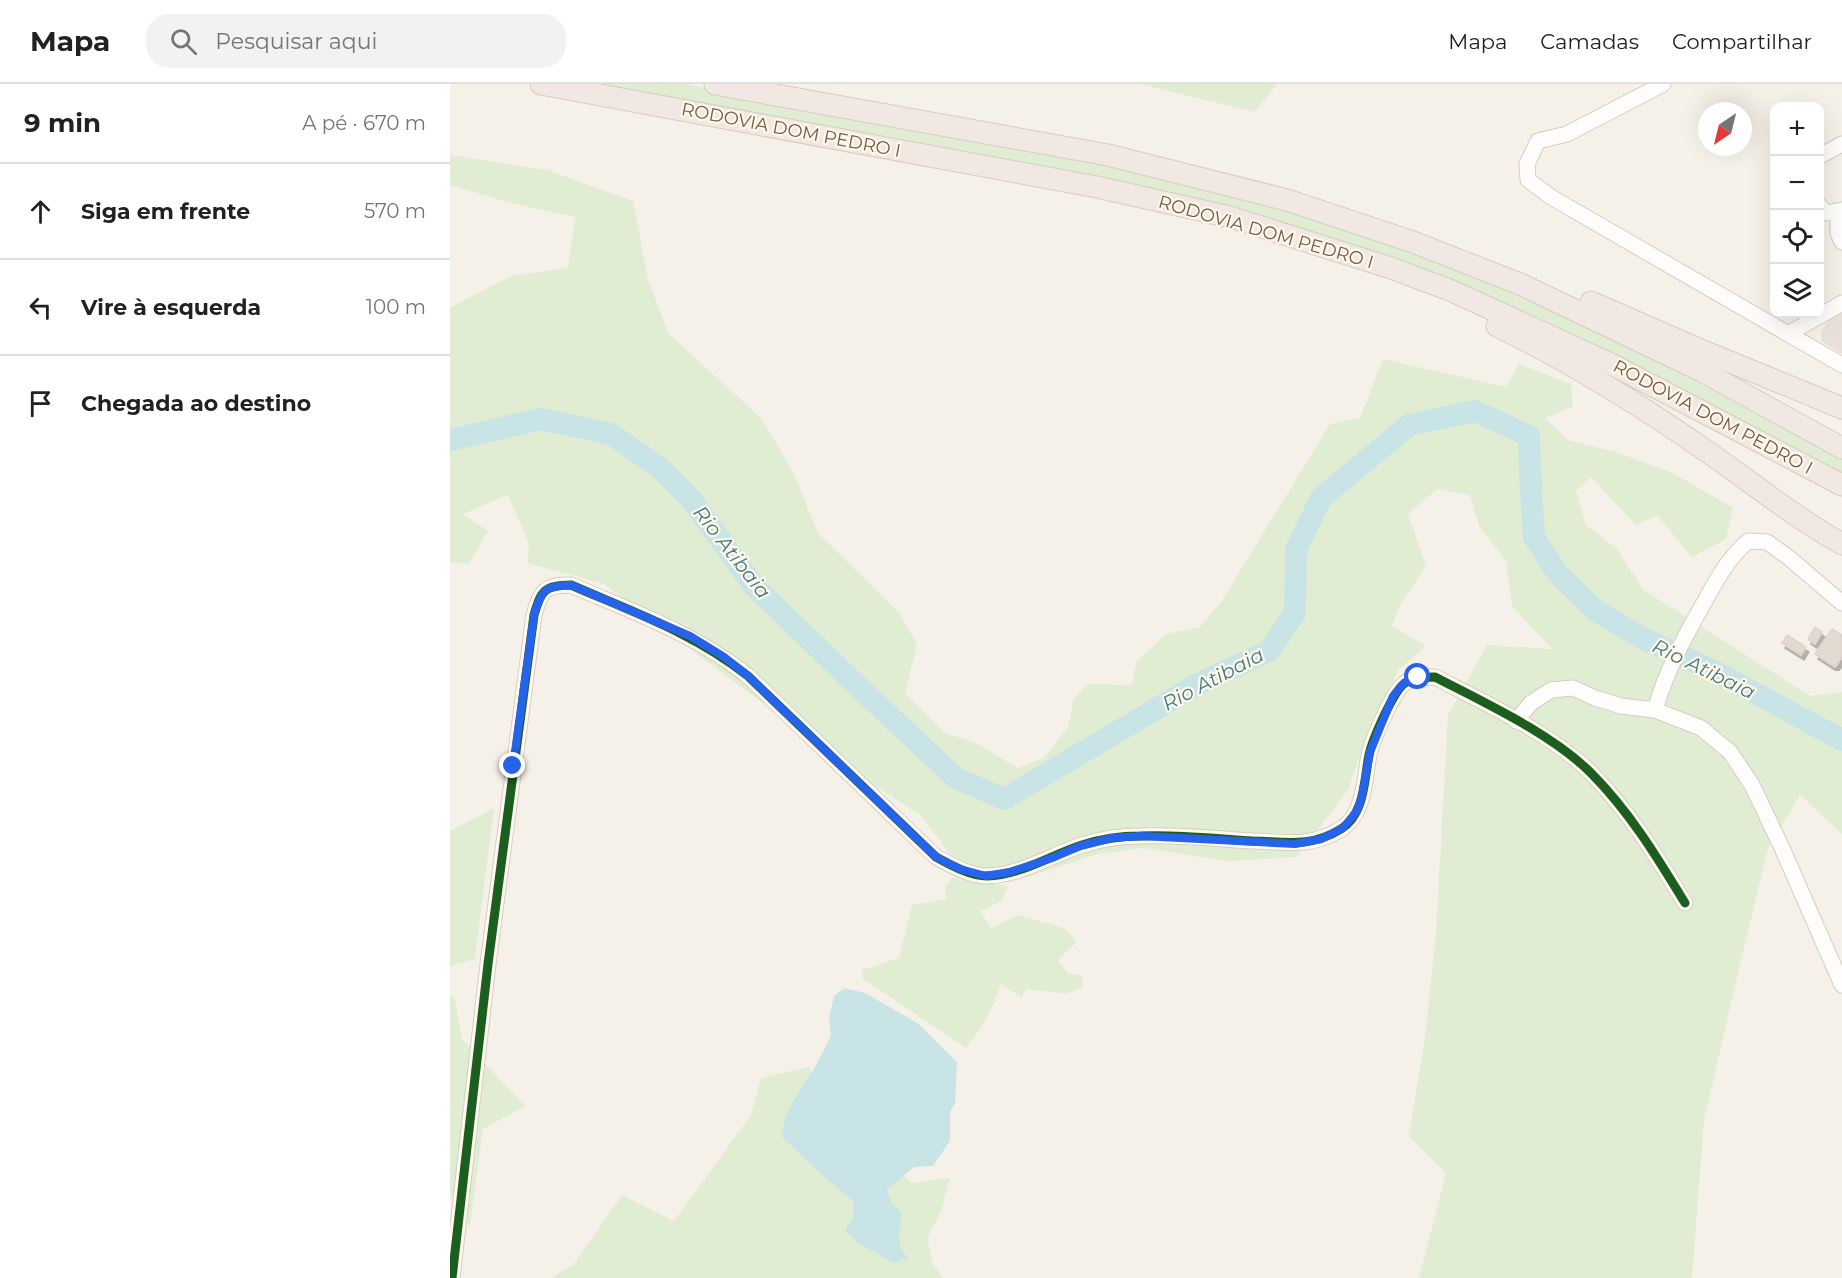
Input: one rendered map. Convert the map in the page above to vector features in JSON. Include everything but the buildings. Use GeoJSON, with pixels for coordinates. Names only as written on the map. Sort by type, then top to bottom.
{"type":"FeatureCollection","features":[{"type":"Feature","properties":{"kind":"highway","name":"RODOVIA DOM PEDRO I"},"geometry":{"type":"LineString","coordinates":[[541,84],[1159,200],[1230,217],[1391,268],[1452,291],[1543,332],[1674,396],[1842,485]]}},
{"type":"Feature","properties":{"kind":"highway","name":"RODOVIA DOM PEDRO I"},"geometry":{"type":"LineString","coordinates":[[716,84],[1108,155],[1287,200],[1349,220],[1520,284],[1700,370],[1842,448]]}},
{"type":"Feature","properties":{"kind":"highway"},"geometry":{"type":"LineString","coordinates":[[1183,173],[1262,189],[1361,214],[1458,247],[1842,408]]}},
{"type":"Feature","properties":{"kind":"highway"},"geometry":{"type":"LineString","coordinates":[[1328,248],[1500,327],[1568,362],[1654,415],[1766,495],[1842,544]]}},
{"type":"Feature","properties":{"kind":"street"},"geometry":{"type":"LineString","coordinates":[[1663,84],[1567,134],[1538,141],[1527,164],[1528,180],[1551,197],[1842,365]]}},
{"type":"Feature","properties":{"kind":"street"},"geometry":{"type":"LineString","coordinates":[[1824,154],[1842,144]]}},
{"type":"Feature","properties":{"kind":"street"},"geometry":{"type":"LineString","coordinates":[[1823,210],[1826,213],[1839,215],[1838,233],[1842,242]]}},
{"type":"Feature","properties":{"kind":"street"},"geometry":{"type":"LineString","coordinates":[[1788,334],[1842,303]]}},
{"type":"Feature","properties":{"kind":"street"},"geometry":{"type":"LineString","coordinates":[[1655,710],[1663,682],[1690,627],[1732,555],[1748,541],[1767,542],[1788,556],[1842,603]]}},
{"type":"Feature","properties":{"kind":"street"},"geometry":{"type":"LineString","coordinates":[[452,1278],[488,964],[534,615],[539,597],[553,585],[571,585],[690,636],[724,657],[748,676],[936,857],[960,869],[986,876],[1010,872],[1080,846],[1112,838],[1142,836],[1295,844],[1321,839],[1343,828],[1357,811],[1370,752],[1393,696],[1404,683],[1418,677],[1435,677],[1557,745],[1590,772],[1621,807],[1651,847],[1685,903]]}},
{"type":"Feature","properties":{"kind":"street"},"geometry":{"type":"LineString","coordinates":[[1516,721],[1531,703],[1551,690],[1574,688],[1594,698],[1655,710],[1701,728],[1730,752],[1752,785],[1842,985]]}},
{"type":"Feature","properties":{"kind":"shaded area"},"geometry":{"type":"Polygon","coordinates":[[[1842,312],[1842,354],[1821,341],[1821,332],[1828,321],[1842,312]]]}},
{"type":"Feature","properties":{"kind":"green space"},"geometry":{"type":"Polygon","coordinates":[[[579,84],[685,84],[1209,185],[1414,250],[1609,333],[1842,456],[1842,474],[1668,382],[1538,318],[1472,290],[1197,199],[1073,173],[579,84]]]}},
{"type":"Feature","properties":{"kind":"green space"},"geometry":{"type":"Polygon","coordinates":[[[1139,84],[1277,84],[1255,112],[1139,84]]]}},
{"type":"Feature","properties":{"kind":"green space"},"geometry":{"type":"Polygon","coordinates":[[[450,155],[547,170],[633,201],[648,279],[668,333],[762,419],[794,474],[818,533],[901,615],[917,645],[905,693],[945,733],[977,743],[1017,768],[1044,758],[1068,727],[1074,699],[1087,684],[1131,685],[1137,661],[1166,634],[1200,627],[1221,602],[1330,424],[1360,418],[1383,359],[1506,387],[1519,364],[1571,384],[1573,407],[1545,418],[1568,440],[1619,453],[1673,473],[1733,508],[1726,539],[1692,557],[1657,515],[1636,525],[1591,477],[1576,491],[1586,525],[1616,548],[1644,590],[1810,696],[1842,692],[1842,834],[1800,795],[1768,848],[1704,1121],[1692,1278],[1419,1278],[1446,1173],[1409,1136],[1425,1037],[1436,933],[1448,715],[1487,645],[1552,649],[1512,606],[1506,561],[1479,526],[1470,495],[1437,489],[1408,514],[1426,566],[1399,607],[1392,626],[1426,646],[1399,669],[1366,737],[1348,790],[1297,857],[1225,861],[1143,848],[1098,854],[1018,880],[971,866],[948,852],[921,815],[862,778],[604,584],[527,563],[529,544],[508,495],[463,514],[488,531],[469,564],[450,562],[450,308],[510,276],[568,268],[575,217],[511,203],[450,185],[450,155]]]}},
{"type":"Feature","properties":{"kind":"green space"},"geometry":{"type":"Polygon","coordinates":[[[494,808],[475,959],[450,966],[450,831],[494,808]]]}},
{"type":"Feature","properties":{"kind":"green space"},"geometry":{"type":"Polygon","coordinates":[[[952,878],[1008,886],[1002,901],[980,911],[991,928],[1018,915],[1064,928],[1077,942],[1058,960],[1068,973],[1082,976],[1083,986],[1067,994],[1027,989],[1021,997],[1000,984],[987,1018],[966,1048],[863,979],[862,970],[899,958],[912,905],[946,899],[945,886],[952,878]]]}},
{"type":"Feature","properties":{"kind":"green space"},"geometry":{"type":"Polygon","coordinates":[[[450,994],[455,1000],[462,1039],[525,1106],[483,1129],[470,1226],[450,1194],[450,994]]]}},
{"type":"Feature","properties":{"kind":"green space"},"geometry":{"type":"Polygon","coordinates":[[[808,1067],[911,1183],[950,1178],[941,1211],[927,1238],[933,1264],[943,1278],[551,1278],[573,1265],[622,1195],[674,1221],[751,1115],[761,1078],[808,1067]]]}},
{"type":"Feature","properties":{"kind":"water"},"geometry":{"type":"Polygon","coordinates":[[[844,988],[865,993],[919,1024],[957,1062],[955,1103],[950,1112],[950,1141],[933,1166],[914,1167],[887,1190],[892,1204],[901,1212],[899,1240],[908,1258],[894,1263],[858,1243],[845,1230],[853,1217],[854,1202],[781,1136],[793,1101],[814,1069],[831,1036],[829,1018],[834,996],[844,988]]]}},
{"type":"Feature","properties":{"kind":"waterway","name":"Rio Atibaia"},"geometry":{"type":"LineString","coordinates":[[450,440],[541,419],[611,434],[660,468],[691,499],[754,586],[956,778],[1004,799],[1198,684],[1269,651],[1295,613],[1296,550],[1321,498],[1409,425],[1475,411],[1529,436],[1534,537],[1558,574],[1596,611],[1644,639],[1718,673],[1842,740]]}},
{"type":"Feature","properties":{"kind":"cycle path"},"geometry":{"type":"LineString","coordinates":[[452,1278],[488,964],[534,615],[542,595],[555,586],[571,585],[640,614],[685,635],[727,661],[748,676],[936,857],[974,874],[987,876],[1012,872],[1082,845],[1118,837],[1168,836],[1288,843],[1319,839],[1330,835],[1349,823],[1355,815],[1362,796],[1371,748],[1400,688],[1408,681],[1435,677],[1538,732],[1591,773],[1630,819],[1685,903]]}},
{"type":"Feature","properties":{"kind":"route"},"geometry":{"type":"LineString","coordinates":[[513,766],[534,615],[539,597],[553,585],[571,585],[690,636],[724,657],[748,676],[936,857],[960,869],[986,876],[1010,872],[1080,846],[1112,838],[1142,836],[1295,844],[1321,839],[1343,828],[1357,811],[1370,752],[1393,696],[1404,683],[1418,677]]}}]}
